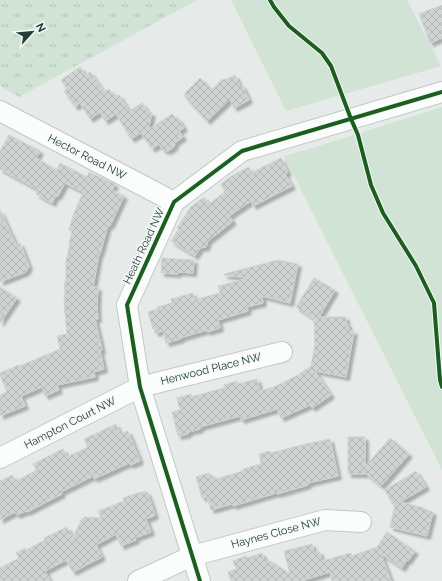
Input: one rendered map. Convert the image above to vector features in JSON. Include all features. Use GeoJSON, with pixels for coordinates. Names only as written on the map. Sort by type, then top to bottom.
{"type":"FeatureCollection","features":[{"type":"Feature","properties":{"kind":"street","name":"Heath Road NW"},"geometry":{"type":"LineString","coordinates":[[200,581],[140,387],[127,305],[174,202],[242,150],[442,92]]}},
{"type":"Feature","properties":{"kind":"street","name":"Hector Road NW"},"geometry":{"type":"LineString","coordinates":[[0,111],[174,202]]}},
{"type":"Feature","properties":{"kind":"street","name":"Henwood Place NW"},"geometry":{"type":"LineString","coordinates":[[140,387],[282,352]]}},
{"type":"Feature","properties":{"kind":"street","name":"Hampton Court NW"},"geometry":{"type":"LineString","coordinates":[[0,458],[140,387]]}},
{"type":"Feature","properties":{"kind":"street","name":"Haynes Close NW"},"geometry":{"type":"LineString","coordinates":[[138,581],[192,556],[325,520],[361,522]]}},
{"type":"Feature","properties":{"kind":"green space"},"geometry":{"type":"Polygon","coordinates":[[[0,0],[197,0],[19,97],[0,86],[0,0]]]}},
{"type":"Feature","properties":{"kind":"green space"},"geometry":{"type":"Polygon","coordinates":[[[231,0],[407,0],[441,66],[286,111],[231,0]]]}},
{"type":"Feature","properties":{"kind":"green space"},"geometry":{"type":"Polygon","coordinates":[[[442,107],[442,470],[284,156],[442,107]]]}},
{"type":"Feature","properties":{"kind":"building"},"geometry":{"type":"Polygon","coordinates":[[[442,5],[442,38],[430,43],[419,14],[442,5]]]}},
{"type":"Feature","properties":{"kind":"building"},"geometry":{"type":"Polygon","coordinates":[[[80,67],[85,75],[90,72],[104,92],[109,89],[115,97],[119,95],[129,111],[142,103],[148,112],[152,113],[148,130],[172,114],[176,119],[178,118],[184,128],[179,131],[183,137],[168,151],[163,150],[159,144],[152,149],[141,133],[131,139],[116,114],[105,121],[100,112],[90,119],[80,103],[75,107],[64,91],[67,89],[61,80],[80,67]]]}},
{"type":"Feature","properties":{"kind":"building"},"geometry":{"type":"Polygon","coordinates":[[[235,75],[240,86],[242,85],[249,100],[234,108],[230,99],[207,121],[185,97],[185,93],[200,78],[212,90],[221,80],[235,75]]]}},
{"type":"Feature","properties":{"kind":"building"},"geometry":{"type":"Polygon","coordinates":[[[9,135],[40,151],[36,158],[57,170],[60,163],[87,177],[89,172],[115,184],[112,190],[124,196],[110,226],[108,225],[99,254],[93,287],[98,287],[98,319],[95,319],[102,350],[100,351],[104,369],[94,372],[95,377],[57,385],[59,390],[45,396],[42,387],[21,396],[25,406],[0,416],[0,395],[7,392],[0,373],[60,349],[57,336],[67,334],[64,284],[66,280],[66,261],[72,231],[69,230],[83,192],[65,183],[58,196],[55,197],[52,203],[36,194],[39,190],[0,169],[0,151],[9,135]]]}},
{"type":"Feature","properties":{"kind":"building"},"geometry":{"type":"Polygon","coordinates":[[[281,158],[288,172],[285,174],[292,186],[253,206],[251,201],[229,216],[233,221],[208,241],[206,247],[200,248],[195,256],[171,241],[179,229],[177,228],[191,207],[204,197],[209,204],[225,192],[221,184],[233,175],[249,167],[251,173],[281,158]]]}},
{"type":"Feature","properties":{"kind":"building"},"geometry":{"type":"Polygon","coordinates":[[[0,210],[16,245],[20,243],[29,266],[26,272],[0,282],[0,210]]]}},
{"type":"Feature","properties":{"kind":"building"},"geometry":{"type":"Polygon","coordinates":[[[162,258],[194,260],[193,273],[161,273],[162,258]]]}},
{"type":"Feature","properties":{"kind":"building"},"geometry":{"type":"Polygon","coordinates":[[[278,260],[298,264],[290,303],[262,296],[263,303],[247,307],[248,311],[218,320],[220,328],[207,332],[207,330],[166,343],[163,331],[155,333],[155,329],[153,329],[148,312],[158,309],[157,307],[172,303],[171,299],[193,293],[194,300],[220,293],[218,286],[249,278],[224,274],[278,260]]]}},
{"type":"Feature","properties":{"kind":"building"},"geometry":{"type":"Polygon","coordinates":[[[314,278],[335,290],[319,317],[346,317],[346,324],[348,324],[349,331],[354,331],[346,377],[315,371],[331,395],[312,408],[310,405],[281,418],[277,409],[241,420],[240,416],[200,427],[200,429],[188,432],[188,434],[178,436],[172,412],[180,410],[177,398],[191,394],[191,397],[224,388],[224,385],[237,381],[238,384],[257,379],[260,391],[274,387],[298,375],[311,366],[315,345],[314,319],[296,307],[314,278]]]}},
{"type":"Feature","properties":{"kind":"building"},"geometry":{"type":"Polygon","coordinates":[[[0,287],[17,298],[0,323],[0,287]]]}},
{"type":"Feature","properties":{"kind":"building"},"geometry":{"type":"Polygon","coordinates":[[[116,424],[120,434],[128,431],[140,461],[130,465],[129,463],[94,479],[93,476],[61,492],[62,494],[27,512],[26,511],[17,515],[15,512],[0,520],[0,481],[12,475],[16,481],[37,470],[33,464],[63,449],[67,457],[88,447],[84,439],[116,424]]]}},
{"type":"Feature","properties":{"kind":"building"},"geometry":{"type":"Polygon","coordinates":[[[348,437],[365,437],[365,467],[390,438],[409,454],[381,486],[365,473],[348,474],[348,437]]]}},
{"type":"Feature","properties":{"kind":"building"},"geometry":{"type":"Polygon","coordinates":[[[330,439],[338,476],[308,483],[308,485],[233,506],[232,504],[211,510],[207,497],[202,498],[196,477],[209,473],[212,475],[213,480],[261,464],[259,454],[270,451],[271,453],[330,439]]]}},
{"type":"Feature","properties":{"kind":"building"},"geometry":{"type":"Polygon","coordinates":[[[416,471],[426,487],[400,502],[424,508],[433,512],[427,536],[390,527],[395,505],[394,506],[385,490],[416,471]]]}},
{"type":"Feature","properties":{"kind":"building"},"geometry":{"type":"Polygon","coordinates":[[[145,491],[145,493],[147,492],[155,515],[146,519],[151,532],[135,538],[136,540],[121,546],[116,534],[96,545],[102,557],[73,572],[66,560],[45,571],[50,581],[0,581],[0,568],[19,558],[16,553],[25,548],[26,550],[45,540],[44,538],[67,527],[73,538],[83,518],[101,518],[98,511],[124,501],[123,498],[145,491]]]}},
{"type":"Feature","properties":{"kind":"building"},"geometry":{"type":"Polygon","coordinates":[[[387,532],[415,551],[402,568],[381,554],[391,581],[332,581],[330,572],[301,581],[231,581],[228,572],[236,569],[233,561],[246,556],[247,558],[262,553],[265,563],[270,561],[290,574],[284,551],[312,544],[314,553],[319,551],[322,561],[351,553],[352,556],[377,547],[387,532]]]}},
{"type":"Feature","properties":{"kind":"cycle path"},"geometry":{"type":"LineString","coordinates":[[270,0],[289,26],[322,53],[331,66],[358,135],[371,185],[383,213],[416,266],[434,303],[440,380],[442,387]]}},
{"type":"Feature","properties":{"kind":"cycle path"},"geometry":{"type":"LineString","coordinates":[[200,581],[140,387],[127,305],[174,202],[242,151],[442,92]]}}]}
